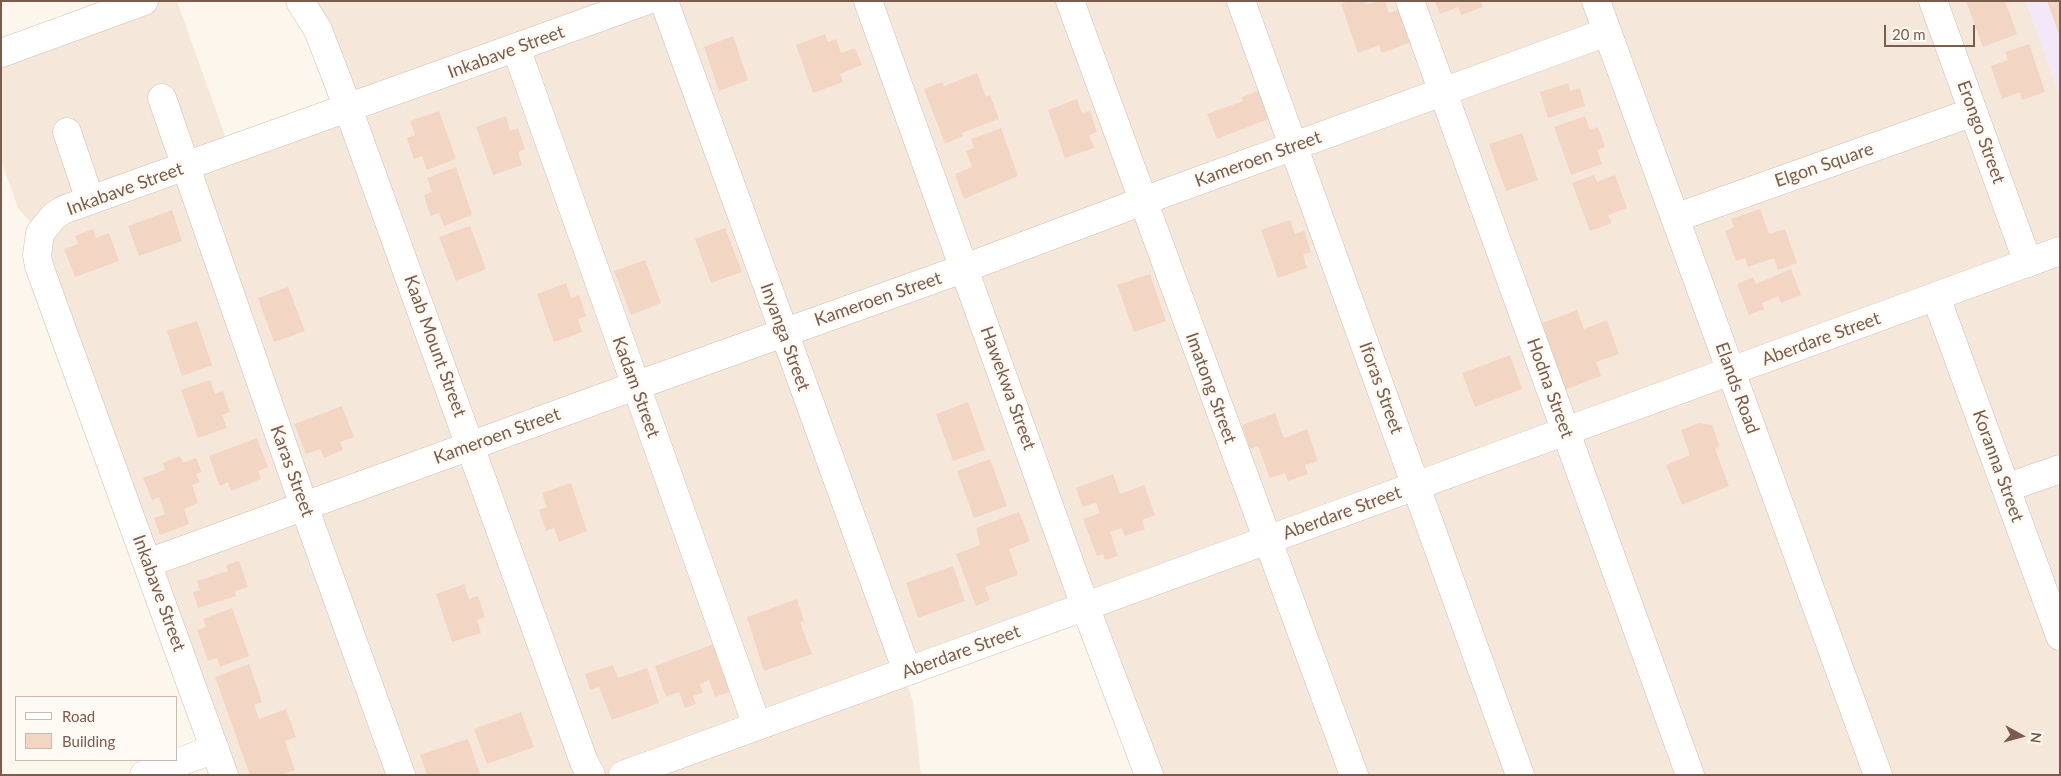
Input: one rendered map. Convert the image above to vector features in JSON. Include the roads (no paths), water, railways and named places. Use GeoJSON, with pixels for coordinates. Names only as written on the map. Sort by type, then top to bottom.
{"type":"FeatureCollection","features":[{"type":"Feature","properties":{"kind":"street"},"geometry":{"type":"LineString","coordinates":[[1,53],[144,1]]}},
{"type":"Feature","properties":{"kind":"street","name":"Kaab Mount Street"},"geometry":{"type":"LineString","coordinates":[[300,1],[318,30]]}},
{"type":"Feature","properties":{"kind":"street","name":"Kaab Mount Street"},"geometry":{"type":"LineString","coordinates":[[312,1],[318,30],[471,445],[584,762],[591,775]]}},
{"type":"Feature","properties":{"kind":"street","name":"Inkabave Street"},"geometry":{"type":"LineString","coordinates":[[224,775],[37,255],[40,233],[54,216],[90,200],[645,1]]}},
{"type":"Feature","properties":{"kind":"street","name":"Inyanga Street"},"geometry":{"type":"LineString","coordinates":[[664,1],[907,671]]}},
{"type":"Feature","properties":{"kind":"street","name":"Hawekwa Street"},"geometry":{"type":"LineString","coordinates":[[868,1],[966,268],[1085,606],[1149,775]]}},
{"type":"Feature","properties":{"kind":"street","name":"Imatong Street"},"geometry":{"type":"LineString","coordinates":[[1070,1],[1354,775]]}},
{"type":"Feature","properties":{"kind":"street","name":"Iforas Street"},"geometry":{"type":"LineString","coordinates":[[1241,1],[1295,146],[1520,775]]}},
{"type":"Feature","properties":{"kind":"street","name":"Hodna Street"},"geometry":{"type":"LineString","coordinates":[[1410,1],[1690,775]]}},
{"type":"Feature","properties":{"kind":"street","name":"Elands Road"},"geometry":{"type":"LineString","coordinates":[[1596,1],[1878,775]]}},
{"type":"Feature","properties":{"kind":"street","name":"Erongo Street"},"geometry":{"type":"LineString","coordinates":[[1933,1],[2028,263]]}},
{"type":"Feature","properties":{"kind":"street","name":"Kameroen Street"},"geometry":{"type":"LineString","coordinates":[[148,563],[783,332],[966,268],[1143,201],[1607,32]]}},
{"type":"Feature","properties":{"kind":"street","name":"Kadam Street"},"geometry":{"type":"LineString","coordinates":[[516,48],[757,726]]}},
{"type":"Feature","properties":{"kind":"street","name":"Karas Street"},"geometry":{"type":"LineString","coordinates":[[162,98],[184,166],[304,506],[402,775]]}},
{"type":"Feature","properties":{"kind":"street","name":"Elgon Square"},"geometry":{"type":"LineString","coordinates":[[1675,218],[1973,112]]}},
{"type":"Feature","properties":{"kind":"street"},"geometry":{"type":"LineString","coordinates":[[67,132],[90,200]]}},
{"type":"Feature","properties":{"kind":"street","name":"Aberdare Street"},"geometry":{"type":"LineString","coordinates":[[623,775],[2060,251]]}},
{"type":"Feature","properties":{"kind":"street","name":"Koranna Street"},"geometry":{"type":"LineString","coordinates":[[1936,297],[2060,636]]}},
{"type":"Feature","properties":{"kind":"street"},"geometry":{"type":"LineString","coordinates":[[2006,488],[2060,469]]}},
{"type":"Feature","properties":{"kind":"street"},"geometry":{"type":"LineString","coordinates":[[144,775],[215,749]]}}]}
